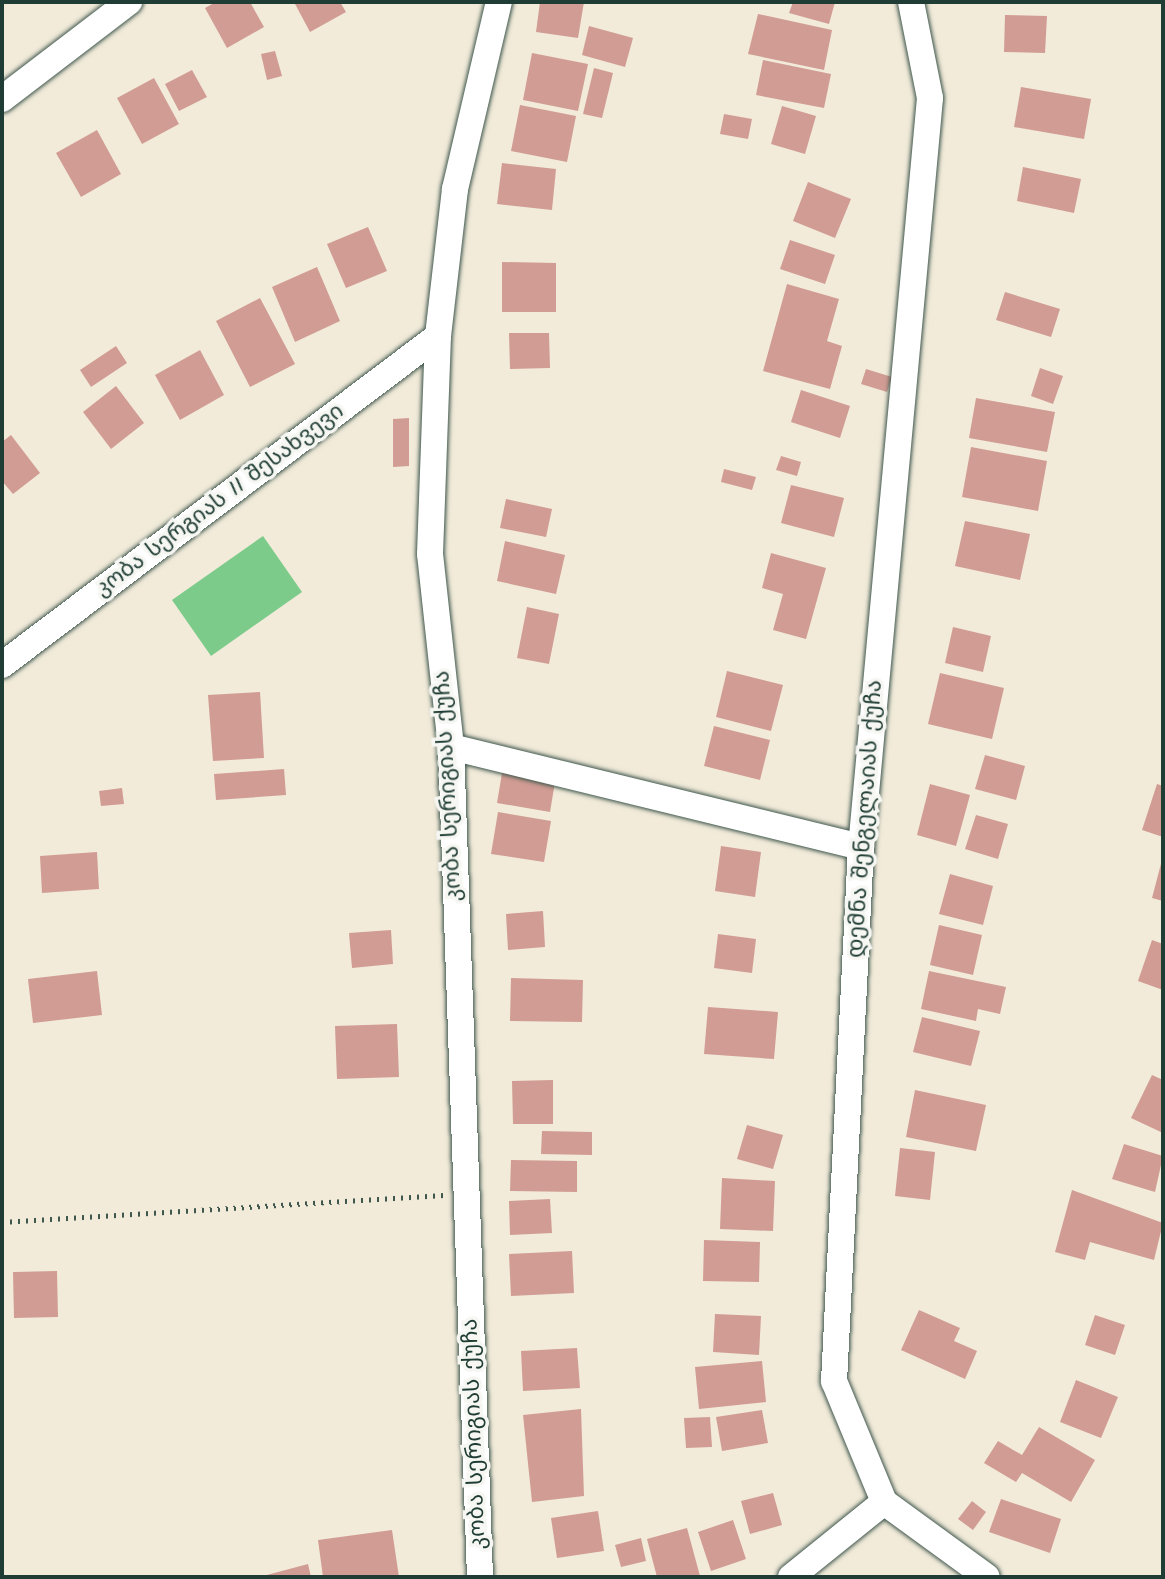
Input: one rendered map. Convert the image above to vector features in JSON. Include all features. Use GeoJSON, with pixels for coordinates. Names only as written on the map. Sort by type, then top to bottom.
{"type":"FeatureCollection","features":[{"type":"Feature","properties":{"kind":"street"},"geometry":{"type":"LineString","coordinates":[[2,99],[129,2]]}},
{"type":"Feature","properties":{"kind":"street","name":"კობა სერიგიას ქუჩა"},"geometry":{"type":"LineString","coordinates":[[480,1577],[451,747],[430,554],[438,336],[455,189],[499,2]]}},
{"type":"Feature","properties":{"kind":"street","name":"დემნა შენგელაიას ქუჩა"},"geometry":{"type":"LineString","coordinates":[[884,1502],[834,1381],[861,847],[930,98],[911,2]]}},
{"type":"Feature","properties":{"kind":"street","name":"კობა სერგიას II შესახვევი"},"geometry":{"type":"LineString","coordinates":[[2,665],[438,336]]}},
{"type":"Feature","properties":{"kind":"street"},"geometry":{"type":"LineString","coordinates":[[451,747],[861,847]]}},
{"type":"Feature","properties":{"kind":"street"},"geometry":{"type":"LineString","coordinates":[[791,1577],[884,1502],[987,1577]]}},
{"type":"Feature","properties":{"kind":"path"},"geometry":{"type":"LineString","coordinates":[[2,1222],[466,1193]]}},
{"type":"Feature","properties":{"kind":"green space"},"geometry":{"type":"Polygon","coordinates":[[[263,536],[302,592],[211,656],[172,600],[263,536]]]}},
{"type":"Feature","properties":{"kind":"building"},"geometry":{"type":"Polygon","coordinates":[[[216,2],[250,2],[264,27],[227,48],[205,8],[216,2]]]}},
{"type":"Feature","properties":{"kind":"building"},"geometry":{"type":"Polygon","coordinates":[[[294,2],[340,2],[346,12],[310,32],[294,2]]]}},
{"type":"Feature","properties":{"kind":"building"},"geometry":{"type":"Polygon","coordinates":[[[540,2],[584,2],[578,38],[536,32],[540,2]]]}},
{"type":"Feature","properties":{"kind":"building"},"geometry":{"type":"Polygon","coordinates":[[[793,2],[835,2],[829,24],[789,13],[793,2]]]}},
{"type":"Feature","properties":{"kind":"building"},"geometry":{"type":"Polygon","coordinates":[[[758,14],[832,30],[824,70],[748,54],[758,14]]]}},
{"type":"Feature","properties":{"kind":"building"},"geometry":{"type":"Polygon","coordinates":[[[1005,15],[1047,16],[1045,53],[1004,52],[1005,15]]]}},
{"type":"Feature","properties":{"kind":"building"},"geometry":{"type":"Polygon","coordinates":[[[589,26],[633,38],[625,67],[582,55],[589,26]]]}},
{"type":"Feature","properties":{"kind":"building"},"geometry":{"type":"Polygon","coordinates":[[[275,51],[282,76],[267,80],[261,54],[275,51]]]}},
{"type":"Feature","properties":{"kind":"building"},"geometry":{"type":"Polygon","coordinates":[[[532,53],[588,64],[578,111],[523,100],[532,53]]]}},
{"type":"Feature","properties":{"kind":"building"},"geometry":{"type":"Polygon","coordinates":[[[763,60],[831,74],[824,108],[756,95],[763,60]]]}},
{"type":"Feature","properties":{"kind":"building"},"geometry":{"type":"Polygon","coordinates":[[[594,68],[613,73],[602,118],[583,114],[594,68]]]}},
{"type":"Feature","properties":{"kind":"building"},"geometry":{"type":"Polygon","coordinates":[[[192,70],[207,97],[179,111],[165,84],[192,70]]]}},
{"type":"Feature","properties":{"kind":"building"},"geometry":{"type":"Polygon","coordinates":[[[154,78],[179,124],[142,144],[117,98],[154,78]]]}},
{"type":"Feature","properties":{"kind":"building"},"geometry":{"type":"Polygon","coordinates":[[[1021,87],[1091,99],[1084,139],[1014,127],[1021,87]]]}},
{"type":"Feature","properties":{"kind":"building"},"geometry":{"type":"Polygon","coordinates":[[[520,105],[576,116],[567,162],[511,151],[520,105]]]}},
{"type":"Feature","properties":{"kind":"building"},"geometry":{"type":"Polygon","coordinates":[[[782,106],[816,116],[805,154],[771,144],[782,106]]]}},
{"type":"Feature","properties":{"kind":"building"},"geometry":{"type":"Polygon","coordinates":[[[724,114],[752,119],[748,139],[720,134],[724,114]]]}},
{"type":"Feature","properties":{"kind":"building"},"geometry":{"type":"Polygon","coordinates":[[[97,130],[121,174],[81,197],[56,153],[97,130]]]}},
{"type":"Feature","properties":{"kind":"building"},"geometry":{"type":"Polygon","coordinates":[[[502,163],[556,169],[552,210],[497,204],[502,163]]]}},
{"type":"Feature","properties":{"kind":"building"},"geometry":{"type":"Polygon","coordinates":[[[1023,167],[1081,179],[1074,213],[1017,201],[1023,167]]]}},
{"type":"Feature","properties":{"kind":"building"},"geometry":{"type":"Polygon","coordinates":[[[808,182],[851,199],[835,238],[793,221],[808,182]]]}},
{"type":"Feature","properties":{"kind":"building"},"geometry":{"type":"Polygon","coordinates":[[[368,227],[387,271],[346,288],[327,244],[368,227]]]}},
{"type":"Feature","properties":{"kind":"building"},"geometry":{"type":"Polygon","coordinates":[[[790,240],[835,255],[825,284],[780,269],[790,240]]]}},
{"type":"Feature","properties":{"kind":"building"},"geometry":{"type":"Polygon","coordinates":[[[502,262],[556,263],[556,312],[502,312],[502,262]]]}},
{"type":"Feature","properties":{"kind":"building"},"geometry":{"type":"Polygon","coordinates":[[[317,267],[340,321],[295,342],[272,287],[317,267]]]}},
{"type":"Feature","properties":{"kind":"building"},"geometry":{"type":"Polygon","coordinates":[[[787,284],[839,299],[827,341],[842,346],[830,389],[763,371],[787,284]]]}},
{"type":"Feature","properties":{"kind":"building"},"geometry":{"type":"Polygon","coordinates":[[[1005,292],[1060,309],[1051,337],[996,320],[1005,292]]]}},
{"type":"Feature","properties":{"kind":"building"},"geometry":{"type":"Polygon","coordinates":[[[260,298],[295,364],[250,387],[216,321],[260,298]]]}},
{"type":"Feature","properties":{"kind":"building"},"geometry":{"type":"Polygon","coordinates":[[[509,333],[549,333],[550,368],[510,369],[509,333]]]}},
{"type":"Feature","properties":{"kind":"building"},"geometry":{"type":"Polygon","coordinates":[[[116,346],[127,363],[91,387],[80,370],[116,346]]]}},
{"type":"Feature","properties":{"kind":"building"},"geometry":{"type":"Polygon","coordinates":[[[200,350],[224,395],[180,420],[155,375],[200,350]]]}},
{"type":"Feature","properties":{"kind":"building"},"geometry":{"type":"Polygon","coordinates":[[[1040,368],[1063,376],[1053,404],[1031,396],[1040,368]]]}},
{"type":"Feature","properties":{"kind":"building"},"geometry":{"type":"Polygon","coordinates":[[[866,369],[892,377],[887,392],[861,384],[866,369]]]}},
{"type":"Feature","properties":{"kind":"building"},"geometry":{"type":"Polygon","coordinates":[[[116,386],[144,423],[111,449],[83,412],[116,386]]]}},
{"type":"Feature","properties":{"kind":"building"},"geometry":{"type":"Polygon","coordinates":[[[801,390],[850,406],[840,438],[791,422],[801,390]]]}},
{"type":"Feature","properties":{"kind":"building"},"geometry":{"type":"Polygon","coordinates":[[[976,398],[1055,412],[1047,452],[969,438],[976,398]]]}},
{"type":"Feature","properties":{"kind":"building"},"geometry":{"type":"Polygon","coordinates":[[[409,418],[409,466],[393,467],[393,419],[409,418]]]}},
{"type":"Feature","properties":{"kind":"building"},"geometry":{"type":"Polygon","coordinates":[[[11,435],[40,473],[13,494],[2,481],[2,442],[11,435]]]}},
{"type":"Feature","properties":{"kind":"building"},"geometry":{"type":"Polygon","coordinates":[[[971,447],[1047,461],[1038,511],[962,497],[971,447]]]}},
{"type":"Feature","properties":{"kind":"building"},"geometry":{"type":"Polygon","coordinates":[[[781,456],[801,462],[797,476],[776,470],[781,456]]]}},
{"type":"Feature","properties":{"kind":"building"},"geometry":{"type":"Polygon","coordinates":[[[724,469],[756,477],[752,490],[721,482],[724,469]]]}},
{"type":"Feature","properties":{"kind":"building"},"geometry":{"type":"Polygon","coordinates":[[[791,485],[844,498],[834,537],[781,523],[791,485]]]}},
{"type":"Feature","properties":{"kind":"building"},"geometry":{"type":"Polygon","coordinates":[[[506,499],[552,509],[546,537],[500,528],[506,499]]]}},
{"type":"Feature","properties":{"kind":"building"},"geometry":{"type":"Polygon","coordinates":[[[965,521],[1030,534],[1020,580],[955,566],[965,521]]]}},
{"type":"Feature","properties":{"kind":"building"},"geometry":{"type":"Polygon","coordinates":[[[505,541],[565,555],[556,594],[497,581],[505,541]]]}},
{"type":"Feature","properties":{"kind":"building"},"geometry":{"type":"Polygon","coordinates":[[[771,553],[826,568],[806,639],[773,630],[783,594],[762,588],[771,553]]]}},
{"type":"Feature","properties":{"kind":"building"},"geometry":{"type":"Polygon","coordinates":[[[527,607],[559,614],[549,664],[517,658],[527,607]]]}},
{"type":"Feature","properties":{"kind":"building"},"geometry":{"type":"Polygon","coordinates":[[[953,627],[991,636],[983,672],[945,663],[953,627]]]}},
{"type":"Feature","properties":{"kind":"building"},"geometry":{"type":"Polygon","coordinates":[[[727,671],[783,685],[771,731],[716,717],[727,671]]]}},
{"type":"Feature","properties":{"kind":"building"},"geometry":{"type":"Polygon","coordinates":[[[940,673],[1004,688],[992,739],[928,724],[940,673]]]}},
{"type":"Feature","properties":{"kind":"building"},"geometry":{"type":"Polygon","coordinates":[[[260,692],[264,758],[213,761],[208,695],[260,692]]]}},
{"type":"Feature","properties":{"kind":"building"},"geometry":{"type":"Polygon","coordinates":[[[714,726],[770,740],[760,780],[704,766],[714,726]]]}},
{"type":"Feature","properties":{"kind":"building"},"geometry":{"type":"Polygon","coordinates":[[[985,755],[1025,766],[1016,800],[975,789],[985,755]]]}},
{"type":"Feature","properties":{"kind":"building"},"geometry":{"type":"Polygon","coordinates":[[[503,767],[556,776],[550,812],[497,803],[503,767]]]}},
{"type":"Feature","properties":{"kind":"building"},"geometry":{"type":"Polygon","coordinates":[[[284,769],[286,795],[216,800],[214,774],[284,769]]]}},
{"type":"Feature","properties":{"kind":"building"},"geometry":{"type":"Polygon","coordinates":[[[930,784],[970,795],[956,846],[917,835],[930,784]]]}},
{"type":"Feature","properties":{"kind":"building"},"geometry":{"type":"Polygon","coordinates":[[[1157,784],[1163,786],[1163,837],[1142,830],[1157,784]]]}},
{"type":"Feature","properties":{"kind":"building"},"geometry":{"type":"Polygon","coordinates":[[[122,788],[124,804],[101,806],[99,791],[122,788]]]}},
{"type":"Feature","properties":{"kind":"building"},"geometry":{"type":"Polygon","coordinates":[[[498,812],[551,821],[544,862],[491,854],[498,812]]]}},
{"type":"Feature","properties":{"kind":"building"},"geometry":{"type":"Polygon","coordinates":[[[976,815],[1008,824],[998,859],[965,849],[976,815]]]}},
{"type":"Feature","properties":{"kind":"building"},"geometry":{"type":"Polygon","coordinates":[[[721,846],[761,852],[755,897],[715,891],[721,846]]]}},
{"type":"Feature","properties":{"kind":"building"},"geometry":{"type":"Polygon","coordinates":[[[97,852],[99,889],[42,893],[40,856],[97,852]]]}},
{"type":"Feature","properties":{"kind":"building"},"geometry":{"type":"Polygon","coordinates":[[[1163,860],[1163,901],[1152,898],[1163,860]]]}},
{"type":"Feature","properties":{"kind":"building"},"geometry":{"type":"Polygon","coordinates":[[[950,874],[993,886],[983,925],[939,914],[950,874]]]}},
{"type":"Feature","properties":{"kind":"building"},"geometry":{"type":"Polygon","coordinates":[[[543,911],[545,947],[508,950],[506,914],[543,911]]]}},
{"type":"Feature","properties":{"kind":"building"},"geometry":{"type":"Polygon","coordinates":[[[939,925],[982,935],[973,975],[930,965],[939,925]]]}},
{"type":"Feature","properties":{"kind":"building"},"geometry":{"type":"Polygon","coordinates":[[[391,930],[393,964],[352,968],[349,933],[391,930]]]}},
{"type":"Feature","properties":{"kind":"building"},"geometry":{"type":"Polygon","coordinates":[[[718,934],[756,939],[752,973],[714,968],[718,934]]]}},
{"type":"Feature","properties":{"kind":"building"},"geometry":{"type":"Polygon","coordinates":[[[1152,940],[1163,944],[1163,990],[1138,981],[1152,940]]]}},
{"type":"Feature","properties":{"kind":"building"},"geometry":{"type":"Polygon","coordinates":[[[97,971],[102,1015],[33,1023],[28,979],[97,971]]]}},
{"type":"Feature","properties":{"kind":"building"},"geometry":{"type":"Polygon","coordinates":[[[929,971],[1006,987],[1000,1014],[978,1009],[976,1021],[921,1009],[929,971]]]}},
{"type":"Feature","properties":{"kind":"building"},"geometry":{"type":"Polygon","coordinates":[[[511,978],[583,980],[582,1022],[510,1021],[511,978]]]}},
{"type":"Feature","properties":{"kind":"building"},"geometry":{"type":"Polygon","coordinates":[[[708,1007],[778,1012],[774,1059],[704,1054],[708,1007]]]}},
{"type":"Feature","properties":{"kind":"building"},"geometry":{"type":"Polygon","coordinates":[[[922,1017],[980,1031],[971,1066],[913,1052],[922,1017]]]}},
{"type":"Feature","properties":{"kind":"building"},"geometry":{"type":"Polygon","coordinates":[[[397,1024],[399,1077],[337,1079],[335,1026],[397,1024]]]}},
{"type":"Feature","properties":{"kind":"building"},"geometry":{"type":"Polygon","coordinates":[[[1152,1075],[1163,1080],[1163,1133],[1131,1118],[1152,1075]]]}},
{"type":"Feature","properties":{"kind":"building"},"geometry":{"type":"Polygon","coordinates":[[[553,1080],[553,1124],[513,1124],[512,1081],[553,1080]]]}},
{"type":"Feature","properties":{"kind":"building"},"geometry":{"type":"Polygon","coordinates":[[[915,1090],[986,1105],[976,1151],[906,1137],[915,1090]]]}},
{"type":"Feature","properties":{"kind":"building"},"geometry":{"type":"Polygon","coordinates":[[[747,1125],[783,1135],[773,1169],[737,1159],[747,1125]]]}},
{"type":"Feature","properties":{"kind":"building"},"geometry":{"type":"Polygon","coordinates":[[[542,1131],[592,1132],[592,1155],[541,1154],[542,1131]]]}},
{"type":"Feature","properties":{"kind":"building"},"geometry":{"type":"Polygon","coordinates":[[[1124,1144],[1163,1156],[1155,1192],[1112,1179],[1124,1144]]]}},
{"type":"Feature","properties":{"kind":"building"},"geometry":{"type":"Polygon","coordinates":[[[900,1148],[935,1152],[930,1200],[895,1196],[900,1148]]]}},
{"type":"Feature","properties":{"kind":"building"},"geometry":{"type":"Polygon","coordinates":[[[511,1160],[577,1161],[577,1192],[510,1191],[511,1160]]]}},
{"type":"Feature","properties":{"kind":"building"},"geometry":{"type":"Polygon","coordinates":[[[722,1178],[775,1181],[773,1231],[720,1229],[722,1178]]]}},
{"type":"Feature","properties":{"kind":"building"},"geometry":{"type":"Polygon","coordinates":[[[1072,1190],[1163,1223],[1154,1260],[1090,1242],[1085,1260],[1055,1252],[1072,1190]]]}},
{"type":"Feature","properties":{"kind":"building"},"geometry":{"type":"Polygon","coordinates":[[[550,1199],[552,1233],[510,1235],[509,1201],[550,1199]]]}},
{"type":"Feature","properties":{"kind":"building"},"geometry":{"type":"Polygon","coordinates":[[[704,1240],[760,1242],[759,1282],[703,1281],[704,1240]]]}},
{"type":"Feature","properties":{"kind":"building"},"geometry":{"type":"Polygon","coordinates":[[[572,1251],[574,1293],[511,1296],[509,1254],[572,1251]]]}},
{"type":"Feature","properties":{"kind":"building"},"geometry":{"type":"Polygon","coordinates":[[[57,1271],[58,1317],[14,1318],[13,1272],[57,1271]]]}},
{"type":"Feature","properties":{"kind":"building"},"geometry":{"type":"Polygon","coordinates":[[[919,1310],[960,1328],[954,1341],[977,1351],[965,1379],[901,1350],[919,1310]]]}},
{"type":"Feature","properties":{"kind":"building"},"geometry":{"type":"Polygon","coordinates":[[[715,1314],[761,1316],[759,1355],[713,1352],[715,1314]]]}},
{"type":"Feature","properties":{"kind":"building"},"geometry":{"type":"Polygon","coordinates":[[[1095,1315],[1125,1325],[1115,1355],[1085,1345],[1095,1315]]]}},
{"type":"Feature","properties":{"kind":"building"},"geometry":{"type":"Polygon","coordinates":[[[577,1348],[580,1388],[523,1391],[521,1351],[577,1348]]]}},
{"type":"Feature","properties":{"kind":"building"},"geometry":{"type":"Polygon","coordinates":[[[762,1361],[766,1402],[699,1409],[695,1367],[762,1361]]]}},
{"type":"Feature","properties":{"kind":"building"},"geometry":{"type":"Polygon","coordinates":[[[1076,1380],[1118,1397],[1101,1438],[1060,1422],[1076,1380]]]}},
{"type":"Feature","properties":{"kind":"building"},"geometry":{"type":"Polygon","coordinates":[[[581,1409],[584,1496],[532,1502],[523,1415],[581,1409]]]}},
{"type":"Feature","properties":{"kind":"building"},"geometry":{"type":"Polygon","coordinates":[[[762,1410],[768,1443],[722,1451],[716,1417],[762,1410]]]}},
{"type":"Feature","properties":{"kind":"building"},"geometry":{"type":"Polygon","coordinates":[[[710,1417],[712,1447],[686,1448],[684,1418],[710,1417]]]}},
{"type":"Feature","properties":{"kind":"building"},"geometry":{"type":"Polygon","coordinates":[[[1039,1427],[1095,1460],[1071,1502],[1022,1473],[1016,1482],[984,1463],[998,1441],[1022,1455],[1039,1427]]]}},
{"type":"Feature","properties":{"kind":"building"},"geometry":{"type":"Polygon","coordinates":[[[773,1493],[782,1525],[750,1534],[741,1501],[773,1493]]]}},
{"type":"Feature","properties":{"kind":"building"},"geometry":{"type":"Polygon","coordinates":[[[1001,1499],[1061,1519],[1050,1553],[989,1532],[1001,1499]]]}},
{"type":"Feature","properties":{"kind":"building"},"geometry":{"type":"Polygon","coordinates":[[[972,1501],[986,1512],[973,1530],[958,1519],[972,1501]]]}},
{"type":"Feature","properties":{"kind":"building"},"geometry":{"type":"Polygon","coordinates":[[[598,1511],[604,1551],[557,1558],[551,1518],[598,1511]]]}},
{"type":"Feature","properties":{"kind":"building"},"geometry":{"type":"Polygon","coordinates":[[[733,1520],[746,1559],[711,1571],[698,1532],[733,1520]]]}},
{"type":"Feature","properties":{"kind":"building"},"geometry":{"type":"Polygon","coordinates":[[[687,1528],[700,1576],[657,1577],[647,1539],[687,1528]]]}},
{"type":"Feature","properties":{"kind":"building"},"geometry":{"type":"Polygon","coordinates":[[[392,1530],[399,1577],[323,1577],[318,1540],[392,1530]]]}},
{"type":"Feature","properties":{"kind":"building"},"geometry":{"type":"Polygon","coordinates":[[[641,1538],[646,1561],[621,1567],[615,1545],[641,1538]]]}},
{"type":"Feature","properties":{"kind":"building"},"geometry":{"type":"Polygon","coordinates":[[[308,1564],[311,1577],[263,1577],[263,1576],[308,1564]]]}}]}
